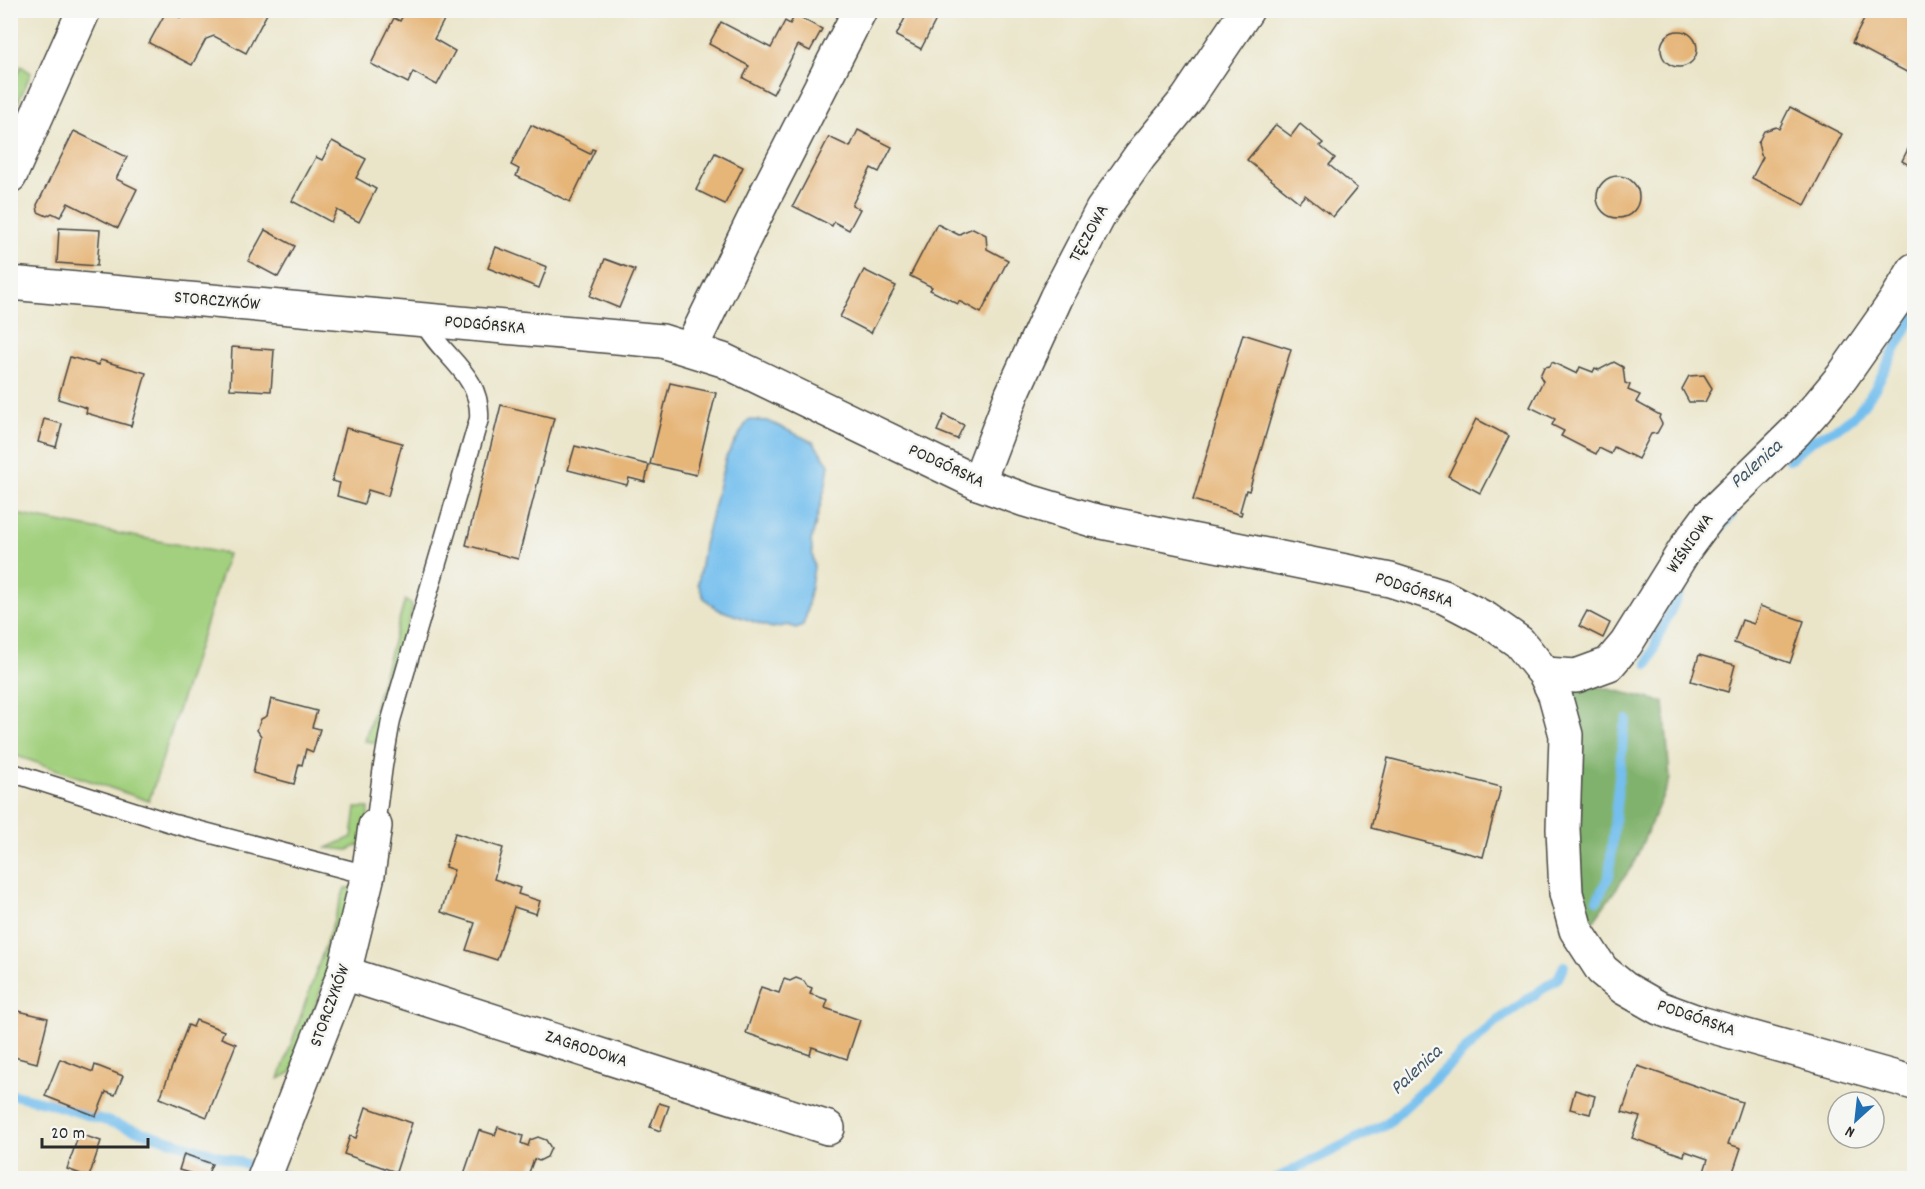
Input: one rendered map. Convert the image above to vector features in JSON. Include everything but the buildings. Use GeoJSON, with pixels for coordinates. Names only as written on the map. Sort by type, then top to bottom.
{"type":"FeatureCollection","features":[{"type":"Feature","properties":{"kind":"street"},"geometry":{"type":"LineString","coordinates":[[10,176],[84,10]]}},
{"type":"Feature","properties":{"kind":"street"},"geometry":{"type":"LineString","coordinates":[[691,348],[860,10]]}},
{"type":"Feature","properties":{"kind":"street","name":"TĘCZOWA"},"geometry":{"type":"LineString","coordinates":[[978,483],[1022,372],[1056,298],[1102,210],[1140,156],[1187,99],[1247,10]]}},
{"type":"Feature","properties":{"kind":"street","name":"WIŚNIOWA"},"geometry":{"type":"LineString","coordinates":[[1545,674],[1576,676],[1609,664],[1626,644],[1687,546],[1710,515],[1795,432],[1842,377],[1896,300],[1914,270]]}},
{"type":"Feature","properties":{"kind":"street","name":"STORCZYKÓW"},"geometry":{"type":"LineString","coordinates":[[10,283],[423,321]]}},
{"type":"Feature","properties":{"kind":"street","name":"PODGÓRSKA"},"geometry":{"type":"LineString","coordinates":[[423,321],[662,341],[691,348],[723,360],[978,483],[1026,500],[1092,520],[1390,580],[1444,597],[1486,619],[1519,642],[1545,674],[1555,695],[1566,735],[1563,829],[1566,893],[1576,930],[1602,970],[1633,993],[1659,1008],[1689,1019],[1914,1083]]}},
{"type":"Feature","properties":{"kind":"street","name":"STORCZYKÓW"},"geometry":{"type":"LineString","coordinates":[[264,1179],[345,973],[369,875],[375,826]]}},
{"type":"Feature","properties":{"kind":"street","name":"ZAGRODOWA"},"geometry":{"type":"LineString","coordinates":[[345,973],[828,1128]]}},
{"type":"Feature","properties":{"kind":"lane"},"geometry":{"type":"LineString","coordinates":[[375,826],[382,766],[391,720],[479,419],[480,404],[473,386],[460,367],[429,333],[423,321]]}},
{"type":"Feature","properties":{"kind":"lane"},"geometry":{"type":"LineString","coordinates":[[10,772],[174,824],[369,875]]}},
{"type":"Feature","properties":{"kind":"green space"},"geometry":{"type":"Polygon","coordinates":[[[21,66],[31,73],[11,118],[11,88],[21,66]]]}},
{"type":"Feature","properties":{"kind":"green space"},"geometry":{"type":"Polygon","coordinates":[[[16,514],[228,554],[149,801],[11,754],[10,532],[16,514]]]}},
{"type":"Feature","properties":{"kind":"green space"},"geometry":{"type":"Polygon","coordinates":[[[405,600],[413,606],[377,743],[365,741],[405,600]]]}},
{"type":"Feature","properties":{"kind":"green space"},"geometry":{"type":"Polygon","coordinates":[[[1583,683],[1664,702],[1670,779],[1633,865],[1591,924],[1575,893],[1560,684],[1583,683]]]}},
{"type":"Feature","properties":{"kind":"green space"},"geometry":{"type":"Polygon","coordinates":[[[356,808],[369,808],[364,843],[348,850],[327,848],[352,837],[356,808]]]}},
{"type":"Feature","properties":{"kind":"green space"},"geometry":{"type":"Polygon","coordinates":[[[345,888],[357,888],[292,1072],[279,1079],[345,888]]]}},
{"type":"Feature","properties":{"kind":"water"},"geometry":{"type":"Polygon","coordinates":[[[748,420],[768,421],[813,442],[829,464],[811,541],[814,567],[806,616],[803,625],[796,628],[788,625],[772,628],[717,609],[704,598],[698,584],[704,545],[726,457],[748,420]]]}},
{"type":"Feature","properties":{"kind":"waterway","name":"Palenica"},"geometry":{"type":"LineString","coordinates":[[1789,460],[1812,440],[1841,426],[1857,413],[1874,390],[1914,314]]}},
{"type":"Feature","properties":{"kind":"waterway","name":"Palenica"},"geometry":{"type":"LineString","coordinates":[[1708,544],[1732,514]]}},
{"type":"Feature","properties":{"kind":"waterway","name":"Palenica"},"geometry":{"type":"LineString","coordinates":[[1648,664],[1690,569]]}},
{"type":"Feature","properties":{"kind":"waterway","name":"Palenica"},"geometry":{"type":"LineString","coordinates":[[1597,900],[1609,876],[1624,727],[1627,720]]}},
{"type":"Feature","properties":{"kind":"waterway","name":"Palenica"},"geometry":{"type":"LineString","coordinates":[[1277,1178],[1388,1123],[1493,1024],[1558,978],[1564,966]]}},
{"type":"Feature","properties":{"kind":"waterway"},"geometry":{"type":"LineString","coordinates":[[10,1094],[48,1103],[292,1178]]}}]}
